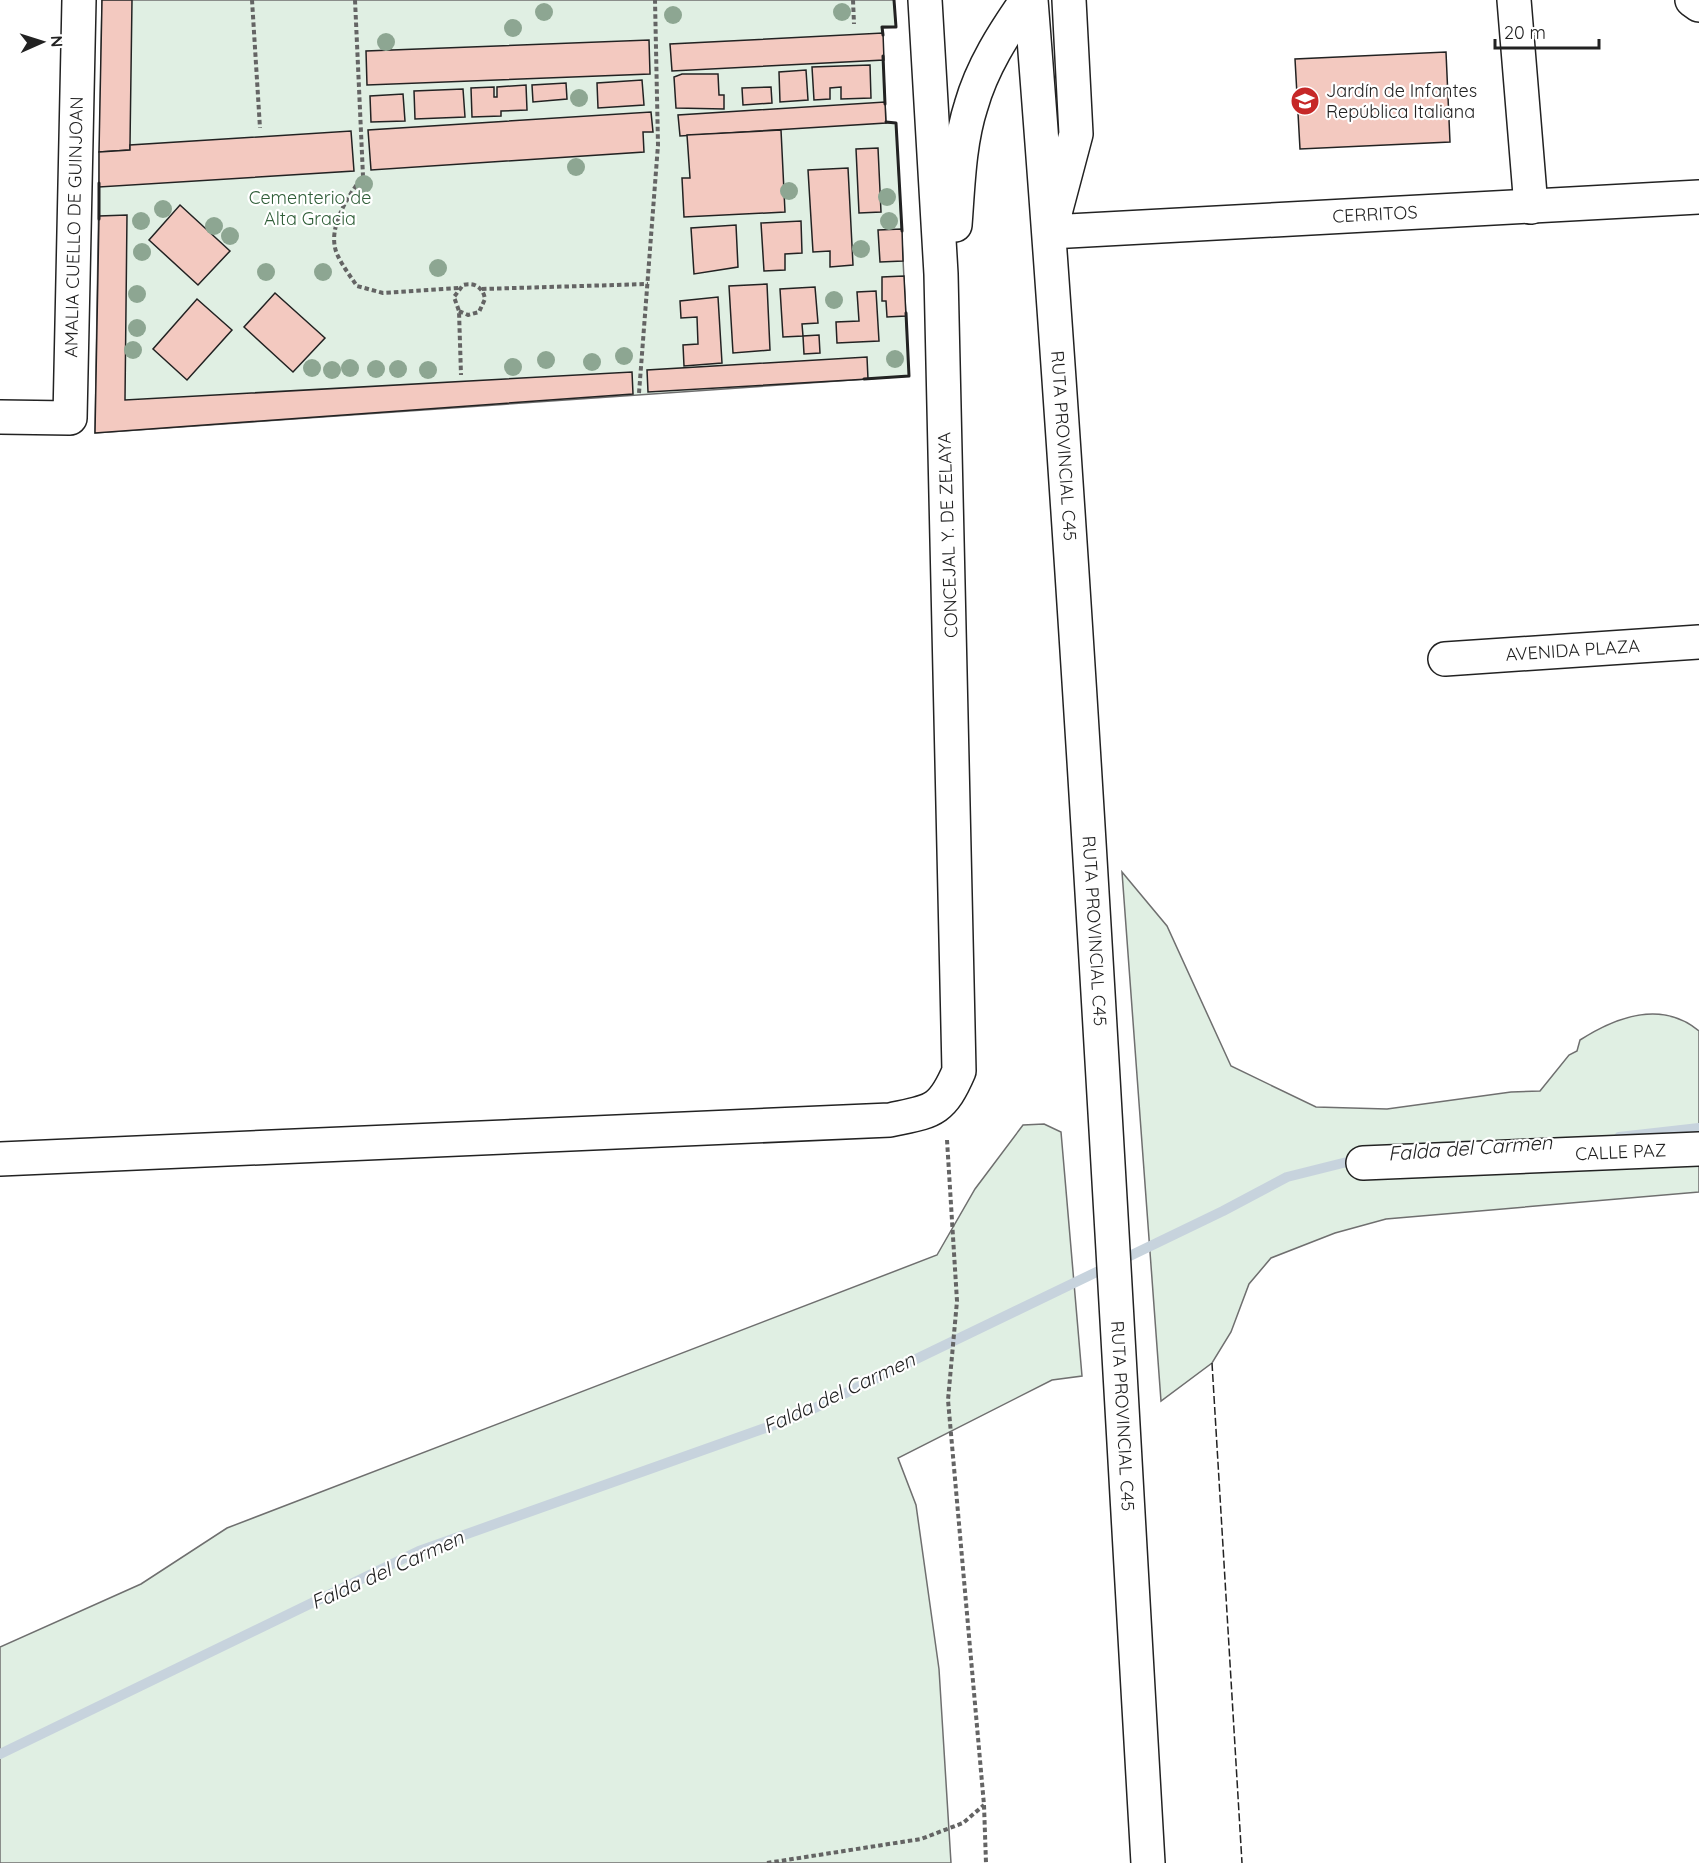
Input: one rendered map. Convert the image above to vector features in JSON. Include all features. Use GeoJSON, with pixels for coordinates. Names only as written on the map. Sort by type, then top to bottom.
{"type":"FeatureCollection","features":[{"type":"Feature","properties":{"kind":"street","name":"AMALIA CUELLO DE GUINJOAN"},"geometry":{"type":"LineString","coordinates":[[0,417],[70,418],[80,0]]}},
{"type":"Feature","properties":{"kind":"street","name":"CONCEJAL Y. DE ZELAYA"},"geometry":{"type":"LineString","coordinates":[[925,0],[941,274],[944,384],[954,1083]]}},
{"type":"Feature","properties":{"kind":"street"},"geometry":{"type":"LineString","coordinates":[[944,384],[959,177],[970,106],[997,43],[1029,0]]}},
{"type":"Feature","properties":{"kind":"street","name":"RUTA PROVINCIAL C45"},"geometry":{"type":"LineString","coordinates":[[1029,0],[1050,232],[1148,1863]]}},
{"type":"Feature","properties":{"kind":"street"},"geometry":{"type":"LineString","coordinates":[[1050,232],[1076,134],[1069,0]]}},
{"type":"Feature","properties":{"kind":"street"},"geometry":{"type":"LineString","coordinates":[[1514,0],[1531,207]]}},
{"type":"Feature","properties":{"kind":"street"},"geometry":{"type":"LineString","coordinates":[[1692,0],[1699,5]]}},
{"type":"Feature","properties":{"kind":"street","name":"CERRITOS"},"geometry":{"type":"LineString","coordinates":[[1050,232],[1699,197]]}},
{"type":"Feature","properties":{"kind":"street","name":"AVENIDA PLAZA"},"geometry":{"type":"LineString","coordinates":[[1445,659],[1699,642]]}},
{"type":"Feature","properties":{"kind":"street"},"geometry":{"type":"LineString","coordinates":[[0,1159],[890,1120],[933,1110],[954,1083]]}},
{"type":"Feature","properties":{"kind":"street","name":"CALLE PAZ"},"geometry":{"type":"LineString","coordinates":[[1363,1163],[1699,1149]]}},
{"type":"Feature","properties":{"kind":"path"},"geometry":{"type":"LineString","coordinates":[[252,0],[260,128]]}},
{"type":"Feature","properties":{"kind":"path"},"geometry":{"type":"LineString","coordinates":[[355,0],[363,176],[348,196],[336,226],[336,252],[357,286],[383,293],[459,288],[473,284],[482,289],[648,284]]}},
{"type":"Feature","properties":{"kind":"path"},"geometry":{"type":"LineString","coordinates":[[639,393],[658,146],[655,0]]}},
{"type":"Feature","properties":{"kind":"path"},"geometry":{"type":"LineString","coordinates":[[853,0],[854,24]]}},
{"type":"Feature","properties":{"kind":"path"},"geometry":{"type":"LineString","coordinates":[[459,288],[454,302],[459,311],[461,375]]}},
{"type":"Feature","properties":{"kind":"path"},"geometry":{"type":"LineString","coordinates":[[459,311],[468,315],[479,312],[484,304],[482,289]]}},
{"type":"Feature","properties":{"kind":"path"},"geometry":{"type":"LineString","coordinates":[[954,1083],[946,1150],[957,1301],[948,1400],[984,1805],[986,1863]]}},
{"type":"Feature","properties":{"kind":"path"},"geometry":{"type":"LineString","coordinates":[[767,1863],[921,1839],[963,1823],[984,1805]]}},
{"type":"Feature","properties":{"kind":"green space","name":"Cementerio de Alta Gracia"},"geometry":{"type":"Polygon","coordinates":[[[102,0],[894,0],[896,27],[882,28],[886,123],[896,123],[909,376],[95,433],[102,0]]]}},
{"type":"Feature","properties":{"kind":"green space"},"geometry":{"type":"Polygon","coordinates":[[[1122,872],[1167,926],[1231,1066],[1316,1107],[1387,1109],[1511,1092],[1540,1091],[1569,1055],[1577,1051],[1580,1040],[1594,1032],[1639,1015],[1670,1016],[1685,1022],[1699,1031],[1699,1192],[1386,1219],[1335,1233],[1271,1258],[1249,1284],[1231,1332],[1212,1363],[1161,1401],[1122,872]]]}},
{"type":"Feature","properties":{"kind":"green space"},"geometry":{"type":"Polygon","coordinates":[[[1044,1124],[1061,1132],[1082,1376],[1052,1380],[898,1458],[916,1505],[939,1669],[951,1863],[0,1863],[0,1647],[141,1584],[227,1528],[937,1255],[975,1189],[1023,1125],[1044,1124]]]}},
{"type":"Feature","properties":{"kind":"building"},"geometry":{"type":"Polygon","coordinates":[[[102,0],[132,0],[130,150],[99,152],[102,0]]]}},
{"type":"Feature","properties":{"kind":"building"},"geometry":{"type":"Polygon","coordinates":[[[883,33],[884,60],[672,71],[670,44],[883,33]]]}},
{"type":"Feature","properties":{"kind":"building"},"geometry":{"type":"Polygon","coordinates":[[[649,40],[650,74],[367,85],[366,51],[649,40]]]}},
{"type":"Feature","properties":{"kind":"building","name":"Jardín de Infantes República Italiana"},"geometry":{"type":"Polygon","coordinates":[[[1446,52],[1450,142],[1300,149],[1295,59],[1446,52]]]}},
{"type":"Feature","properties":{"kind":"building"},"geometry":{"type":"Polygon","coordinates":[[[870,65],[871,98],[841,99],[841,87],[830,88],[830,99],[814,100],[812,67],[870,65]]]}},
{"type":"Feature","properties":{"kind":"building"},"geometry":{"type":"Polygon","coordinates":[[[806,70],[808,100],[780,102],[779,72],[806,70]]]}},
{"type":"Feature","properties":{"kind":"building"},"geometry":{"type":"Polygon","coordinates":[[[682,74],[718,74],[719,95],[724,95],[724,109],[676,108],[674,77],[682,74]]]}},
{"type":"Feature","properties":{"kind":"building"},"geometry":{"type":"Polygon","coordinates":[[[642,80],[644,105],[598,108],[597,83],[642,80]]]}},
{"type":"Feature","properties":{"kind":"building"},"geometry":{"type":"Polygon","coordinates":[[[566,83],[567,99],[533,102],[532,85],[566,83]]]}},
{"type":"Feature","properties":{"kind":"building"},"geometry":{"type":"Polygon","coordinates":[[[526,85],[527,110],[501,111],[501,116],[472,117],[471,88],[494,87],[494,97],[497,97],[497,87],[526,85]]]}},
{"type":"Feature","properties":{"kind":"building"},"geometry":{"type":"Polygon","coordinates":[[[771,87],[772,103],[743,105],[742,88],[771,87]]]}},
{"type":"Feature","properties":{"kind":"building"},"geometry":{"type":"Polygon","coordinates":[[[463,89],[465,117],[415,119],[414,91],[463,89]]]}},
{"type":"Feature","properties":{"kind":"building"},"geometry":{"type":"Polygon","coordinates":[[[403,94],[405,121],[371,122],[370,96],[403,94]]]}},
{"type":"Feature","properties":{"kind":"building"},"geometry":{"type":"Polygon","coordinates":[[[885,102],[886,123],[680,136],[678,115],[885,102]]]}},
{"type":"Feature","properties":{"kind":"building"},"geometry":{"type":"Polygon","coordinates":[[[651,112],[653,132],[643,132],[644,152],[371,170],[368,130],[651,112]]]}},
{"type":"Feature","properties":{"kind":"building"},"geometry":{"type":"Polygon","coordinates":[[[781,130],[785,212],[684,217],[682,178],[690,178],[687,135],[781,130]]]}},
{"type":"Feature","properties":{"kind":"building"},"geometry":{"type":"Polygon","coordinates":[[[351,131],[354,171],[99,187],[99,152],[130,150],[130,145],[351,131]]]}},
{"type":"Feature","properties":{"kind":"building"},"geometry":{"type":"Polygon","coordinates":[[[878,148],[881,212],[859,213],[856,149],[878,148]]]}},
{"type":"Feature","properties":{"kind":"building"},"geometry":{"type":"Polygon","coordinates":[[[848,168],[853,265],[830,267],[830,251],[813,252],[808,170],[848,168]]]}},
{"type":"Feature","properties":{"kind":"building"},"geometry":{"type":"Polygon","coordinates":[[[180,205],[230,251],[198,285],[149,240],[180,205]]]}},
{"type":"Feature","properties":{"kind":"building"},"geometry":{"type":"Polygon","coordinates":[[[127,215],[125,400],[632,372],[633,394],[95,433],[99,216],[127,215]]]}},
{"type":"Feature","properties":{"kind":"building"},"geometry":{"type":"Polygon","coordinates":[[[801,221],[802,253],[785,254],[785,270],[764,271],[761,223],[801,221]]]}},
{"type":"Feature","properties":{"kind":"building"},"geometry":{"type":"Polygon","coordinates":[[[736,225],[738,267],[694,274],[691,228],[736,225]]]}},
{"type":"Feature","properties":{"kind":"building"},"geometry":{"type":"Polygon","coordinates":[[[902,229],[903,261],[880,262],[878,230],[902,229]]]}},
{"type":"Feature","properties":{"kind":"building"},"geometry":{"type":"Polygon","coordinates":[[[904,276],[906,316],[887,317],[886,301],[882,301],[882,277],[904,276]]]}},
{"type":"Feature","properties":{"kind":"building"},"geometry":{"type":"Polygon","coordinates":[[[767,284],[770,350],[733,353],[729,286],[767,284]]]}},
{"type":"Feature","properties":{"kind":"building"},"geometry":{"type":"Polygon","coordinates":[[[815,287],[818,323],[802,324],[803,336],[783,337],[780,289],[815,287]]]}},
{"type":"Feature","properties":{"kind":"building"},"geometry":{"type":"Polygon","coordinates":[[[876,291],[879,341],[837,343],[836,322],[859,321],[857,292],[876,291]]]}},
{"type":"Feature","properties":{"kind":"building"},"geometry":{"type":"Polygon","coordinates":[[[275,293],[325,338],[293,372],[244,327],[275,293]]]}},
{"type":"Feature","properties":{"kind":"building"},"geometry":{"type":"Polygon","coordinates":[[[718,297],[722,363],[684,366],[683,345],[698,344],[697,317],[681,318],[680,301],[718,297]]]}},
{"type":"Feature","properties":{"kind":"building"},"geometry":{"type":"Polygon","coordinates":[[[197,299],[232,330],[187,380],[153,349],[197,299]]]}},
{"type":"Feature","properties":{"kind":"building"},"geometry":{"type":"Polygon","coordinates":[[[819,335],[820,353],[804,354],[803,336],[819,335]]]}},
{"type":"Feature","properties":{"kind":"building"},"geometry":{"type":"Polygon","coordinates":[[[867,357],[868,379],[648,392],[647,370],[867,357]]]}},
{"type":"Feature","properties":{"kind":"waterway","name":"Falda del Carmen"},"geometry":{"type":"LineString","coordinates":[[1619,1137],[1699,1128]]}},
{"type":"Feature","properties":{"kind":"waterway","name":"Falda del Carmen"},"geometry":{"type":"LineString","coordinates":[[0,1754],[419,1551],[796,1417],[1223,1211],[1287,1177],[1359,1159]]}},
{"type":"Feature","properties":{"kind":"fence"},"geometry":{"type":"LineString","coordinates":[[1212,1363],[1242,1863]]}},
{"type":"Feature","properties":{"kind":"wall"},"geometry":{"type":"LineString","coordinates":[[883,35],[882,27],[896,27],[894,0]]}},
{"type":"Feature","properties":{"kind":"wall"},"geometry":{"type":"LineString","coordinates":[[883,56],[885,104]]}},
{"type":"Feature","properties":{"kind":"wall"},"geometry":{"type":"LineString","coordinates":[[886,122],[896,123],[902,231]]}},
{"type":"Feature","properties":{"kind":"wall"},"geometry":{"type":"LineString","coordinates":[[99,183],[99,219]]}},
{"type":"Feature","properties":{"kind":"wall"},"geometry":{"type":"LineString","coordinates":[[864,379],[909,376],[906,313]]}},
{"type":"Feature","properties":{"kind":"place","name":"Jardín de Infantes República Italiana"},"geometry":{"type":"Point","coordinates":[1305,101]}}]}
